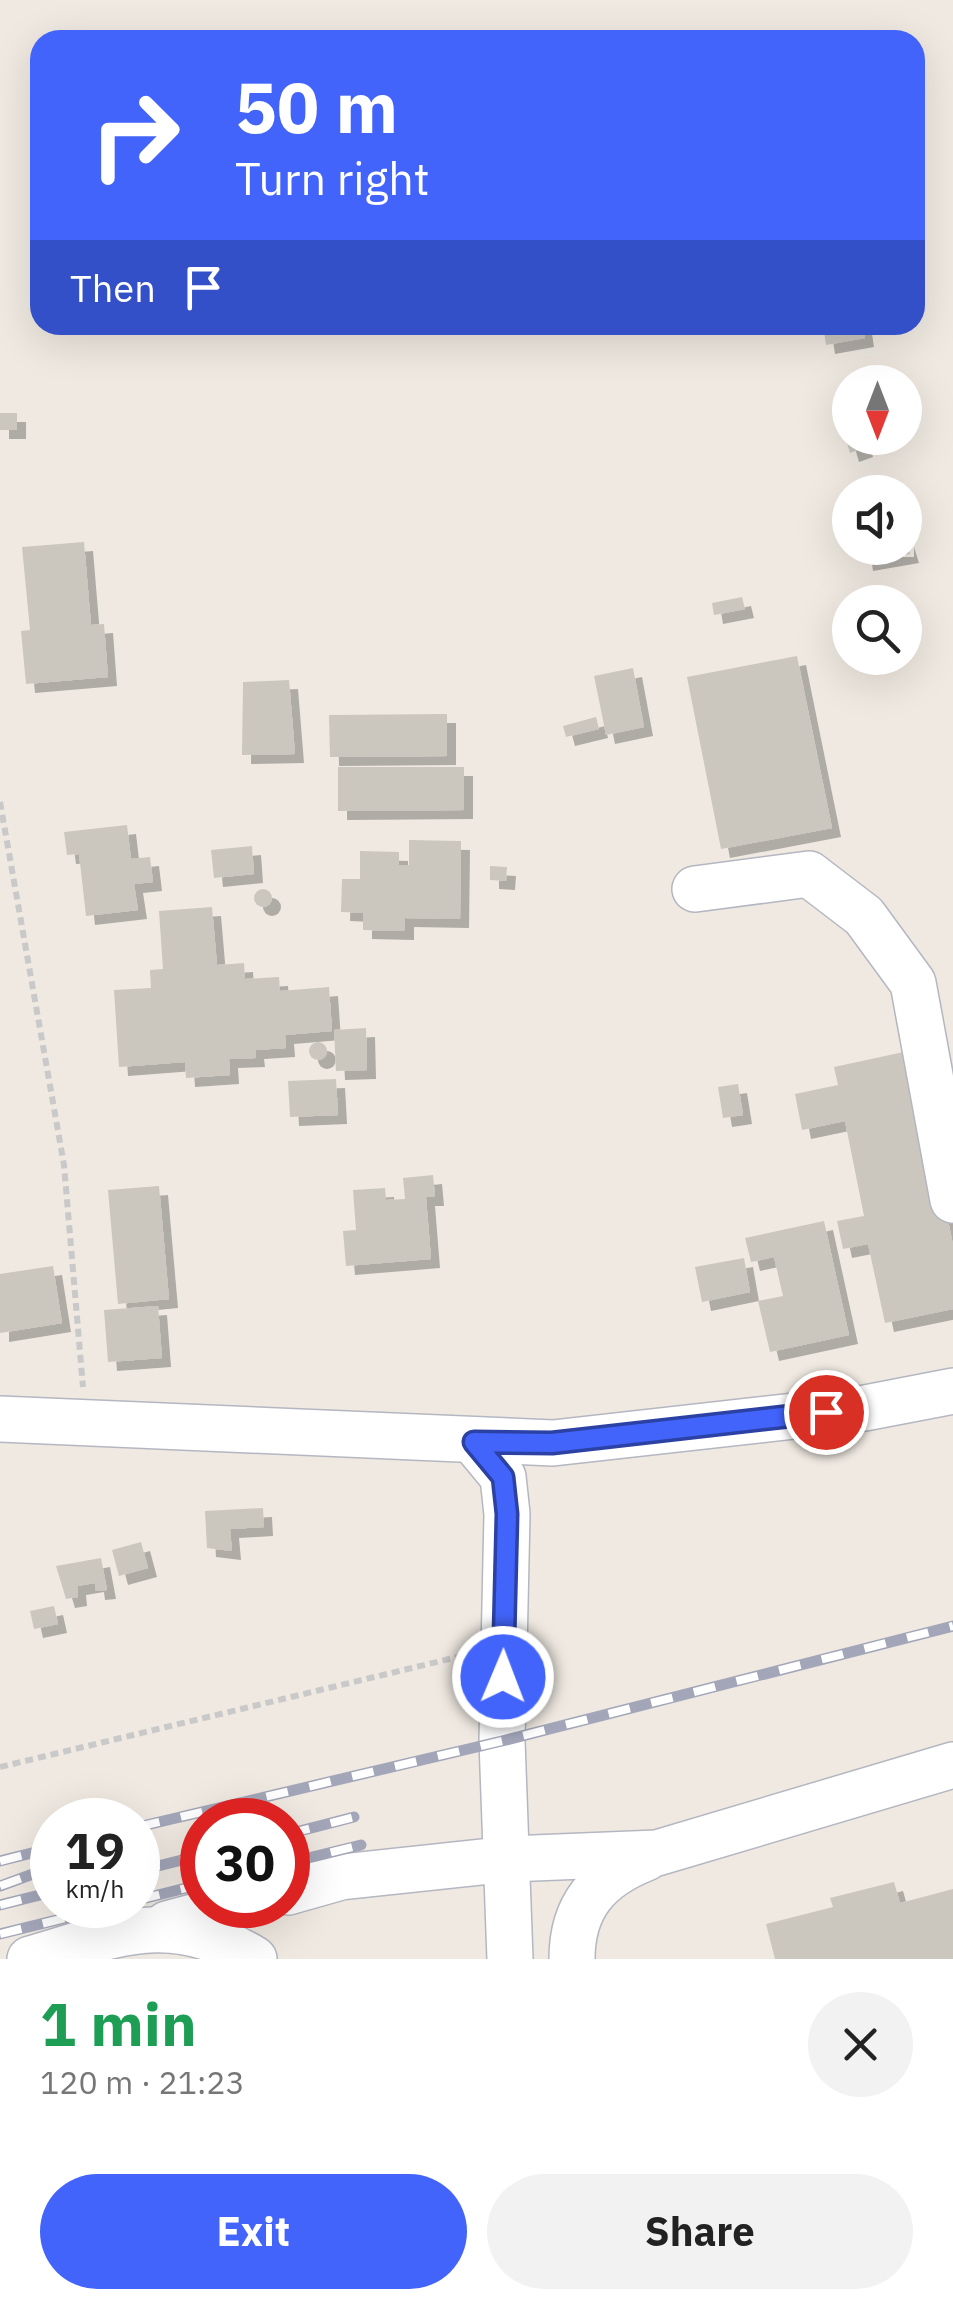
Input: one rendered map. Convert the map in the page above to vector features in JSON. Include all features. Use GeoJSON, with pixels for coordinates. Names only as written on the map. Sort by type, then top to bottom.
{"type":"FeatureCollection","features":[{"type":"Feature","properties":{"kind":"street"},"geometry":{"type":"LineString","coordinates":[[695,889],[809,874],[864,916],[913,983],[953,1200]]}},
{"type":"Feature","properties":{"kind":"street"},"geometry":{"type":"LineString","coordinates":[[0,1419],[552,1443],[865,1408],[953,1391]]}},
{"type":"Feature","properties":{"kind":"street"},"geometry":{"type":"LineString","coordinates":[[474,1442],[503,1477],[507,1514],[502,1741],[509,1859],[522,1953]]}},
{"type":"Feature","properties":{"kind":"street"},"geometry":{"type":"LineString","coordinates":[[572,1959],[572,1930],[584,1900],[614,1870],[953,1765]]}},
{"type":"Feature","properties":{"kind":"street"},"geometry":{"type":"LineString","coordinates":[[310,1886],[342,1877],[509,1859],[657,1854]]}},
{"type":"Feature","properties":{"kind":"street"},"geometry":{"type":"LineString","coordinates":[[160,1926],[180,1921]]}},
{"type":"Feature","properties":{"kind":"street"},"geometry":{"type":"LineString","coordinates":[[160,1926],[224,1941],[254,1959]]}},
{"type":"Feature","properties":{"kind":"street"},"geometry":{"type":"LineString","coordinates":[[30,1959],[152,1928]]}},
{"type":"Feature","properties":{"kind":"path"},"geometry":{"type":"LineString","coordinates":[[0,802],[64,1165],[86,1423]]}},
{"type":"Feature","properties":{"kind":"path"},"geometry":{"type":"LineString","coordinates":[[0,1766],[504,1646]]}},
{"type":"Feature","properties":{"kind":"building"},"geometry":{"type":"Polygon","coordinates":[[[824,335],[865,335],[865,338],[826,345],[824,335]]]}},
{"type":"Feature","properties":{"kind":"building"},"geometry":{"type":"Polygon","coordinates":[[[0,413],[17,413],[17,430],[0,430],[0,413]]]}},
{"type":"Feature","properties":{"kind":"building"},"geometry":{"type":"Polygon","coordinates":[[[84,542],[91,625],[104,624],[108,677],[26,684],[21,631],[30,630],[22,547],[84,542]]]}},
{"type":"Feature","properties":{"kind":"building"},"geometry":{"type":"Polygon","coordinates":[[[742,597],[745,609],[714,615],[712,603],[742,597]]]}},
{"type":"Feature","properties":{"kind":"building"},"geometry":{"type":"Polygon","coordinates":[[[797,656],[832,828],[721,849],[687,677],[797,656]]]}},
{"type":"Feature","properties":{"kind":"building"},"geometry":{"type":"Polygon","coordinates":[[[633,668],[644,727],[606,735],[594,676],[633,668]]]}},
{"type":"Feature","properties":{"kind":"building"},"geometry":{"type":"Polygon","coordinates":[[[289,680],[295,754],[242,755],[243,682],[289,680]]]}},
{"type":"Feature","properties":{"kind":"building"},"geometry":{"type":"Polygon","coordinates":[[[447,714],[447,756],[330,757],[329,715],[447,714]]]}},
{"type":"Feature","properties":{"kind":"building"},"geometry":{"type":"Polygon","coordinates":[[[596,717],[599,729],[566,737],[563,726],[596,717]]]}},
{"type":"Feature","properties":{"kind":"building"},"geometry":{"type":"Polygon","coordinates":[[[338,767],[464,767],[464,810],[338,811],[338,767]]]}},
{"type":"Feature","properties":{"kind":"building"},"geometry":{"type":"Polygon","coordinates":[[[127,825],[131,859],[150,857],[153,882],[134,884],[138,910],[86,916],[79,854],[67,855],[64,832],[127,825]]]}},
{"type":"Feature","properties":{"kind":"building"},"geometry":{"type":"Polygon","coordinates":[[[409,840],[461,841],[460,919],[405,918],[405,931],[363,930],[363,913],[341,912],[342,879],[360,879],[360,851],[399,852],[399,865],[409,865],[409,840]]]}},
{"type":"Feature","properties":{"kind":"building"},"geometry":{"type":"Polygon","coordinates":[[[252,846],[254,874],[214,878],[211,850],[252,846]]]}},
{"type":"Feature","properties":{"kind":"building"},"geometry":{"type":"Polygon","coordinates":[[[490,866],[507,867],[506,881],[490,880],[490,866]]]}},
{"type":"Feature","properties":{"kind":"building"},"geometry":{"type":"Polygon","coordinates":[[[263,889],[272,898],[263,907],[254,898],[263,889]]]}},
{"type":"Feature","properties":{"kind":"building"},"geometry":{"type":"Polygon","coordinates":[[[212,907],[217,965],[244,963],[245,979],[279,977],[280,991],[329,987],[332,1031],[285,1035],[286,1048],[255,1050],[256,1058],[229,1059],[230,1075],[186,1078],[185,1062],[119,1067],[114,990],[151,988],[150,970],[163,969],[159,911],[212,907]]]}},
{"type":"Feature","properties":{"kind":"building"},"geometry":{"type":"Polygon","coordinates":[[[366,1028],[367,1070],[336,1071],[334,1030],[366,1028]]]}},
{"type":"Feature","properties":{"kind":"building"},"geometry":{"type":"Polygon","coordinates":[[[318,1042],[325,1044],[325,1058],[318,1060],[311,1058],[309,1051],[311,1044],[318,1042]]]}},
{"type":"Feature","properties":{"kind":"building"},"geometry":{"type":"Polygon","coordinates":[[[913,1050],[953,1245],[953,1309],[885,1323],[868,1244],[843,1249],[837,1221],[864,1216],[845,1121],[802,1130],[795,1094],[838,1085],[834,1067],[913,1050]]]}},
{"type":"Feature","properties":{"kind":"building"},"geometry":{"type":"Polygon","coordinates":[[[336,1079],[338,1115],[290,1117],[288,1081],[336,1079]]]}},
{"type":"Feature","properties":{"kind":"building"},"geometry":{"type":"Polygon","coordinates":[[[738,1084],[743,1115],[723,1118],[718,1087],[738,1084]]]}},
{"type":"Feature","properties":{"kind":"building"},"geometry":{"type":"Polygon","coordinates":[[[433,1175],[435,1197],[426,1197],[431,1259],[346,1266],[343,1231],[356,1230],[353,1190],[385,1188],[386,1200],[405,1199],[403,1178],[433,1175]]]}},
{"type":"Feature","properties":{"kind":"building"},"geometry":{"type":"Polygon","coordinates":[[[159,1186],[169,1299],[118,1304],[108,1190],[159,1186]]]}},
{"type":"Feature","properties":{"kind":"building"},"geometry":{"type":"Polygon","coordinates":[[[824,1221],[849,1335],[770,1352],[758,1301],[783,1296],[774,1257],[751,1262],[745,1238],[824,1221]]]}},
{"type":"Feature","properties":{"kind":"building"},"geometry":{"type":"Polygon","coordinates":[[[744,1258],[750,1292],[702,1302],[695,1267],[744,1258]]]}},
{"type":"Feature","properties":{"kind":"building"},"geometry":{"type":"Polygon","coordinates":[[[53,1266],[62,1323],[0,1333],[0,1274],[53,1266]]]}},
{"type":"Feature","properties":{"kind":"building"},"geometry":{"type":"Polygon","coordinates":[[[158,1306],[162,1358],[108,1362],[104,1310],[158,1306]]]}},
{"type":"Feature","properties":{"kind":"building"},"geometry":{"type":"Polygon","coordinates":[[[263,1508],[264,1527],[230,1529],[232,1551],[207,1548],[205,1511],[263,1508]]]}},
{"type":"Feature","properties":{"kind":"building"},"geometry":{"type":"Polygon","coordinates":[[[141,1542],[148,1568],[119,1576],[112,1550],[141,1542]]]}},
{"type":"Feature","properties":{"kind":"building"},"geometry":{"type":"Polygon","coordinates":[[[101,1558],[107,1590],[96,1591],[95,1583],[77,1586],[78,1597],[66,1599],[56,1566],[101,1558]]]}},
{"type":"Feature","properties":{"kind":"building"},"geometry":{"type":"Polygon","coordinates":[[[54,1606],[58,1624],[34,1629],[30,1611],[54,1606]]]}},
{"type":"Feature","properties":{"kind":"building"},"geometry":{"type":"Polygon","coordinates":[[[894,1882],[900,1903],[953,1889],[953,1959],[775,1959],[766,1924],[833,1907],[830,1898],[894,1882]]]}},
{"type":"Feature","properties":{"kind":"railway"},"geometry":{"type":"LineString","coordinates":[[160,1822],[502,1741],[953,1626]]}},
{"type":"Feature","properties":{"kind":"railway"},"geometry":{"type":"LineString","coordinates":[[310,1828],[354,1817]]}},
{"type":"Feature","properties":{"kind":"railway"},"geometry":{"type":"LineString","coordinates":[[310,1858],[361,1845]]}},
{"type":"Feature","properties":{"kind":"railway"},"geometry":{"type":"LineString","coordinates":[[0,1861],[30,1854]]}},
{"type":"Feature","properties":{"kind":"railway"},"geometry":{"type":"LineString","coordinates":[[160,1866],[180,1860]]}},
{"type":"Feature","properties":{"kind":"railway"},"geometry":{"type":"LineString","coordinates":[[0,1886],[30,1875]]}},
{"type":"Feature","properties":{"kind":"railway"},"geometry":{"type":"LineString","coordinates":[[160,1894],[180,1890]]}},
{"type":"Feature","properties":{"kind":"railway"},"geometry":{"type":"LineString","coordinates":[[0,1905],[30,1898]]}},
{"type":"Feature","properties":{"kind":"railway"},"geometry":{"type":"LineString","coordinates":[[0,1934],[30,1927]]}},
{"type":"Feature","properties":{"kind":"route"},"geometry":{"type":"LineString","coordinates":[[503,1677],[507,1514],[503,1477],[474,1442],[552,1443],[826,1412]]}}]}
